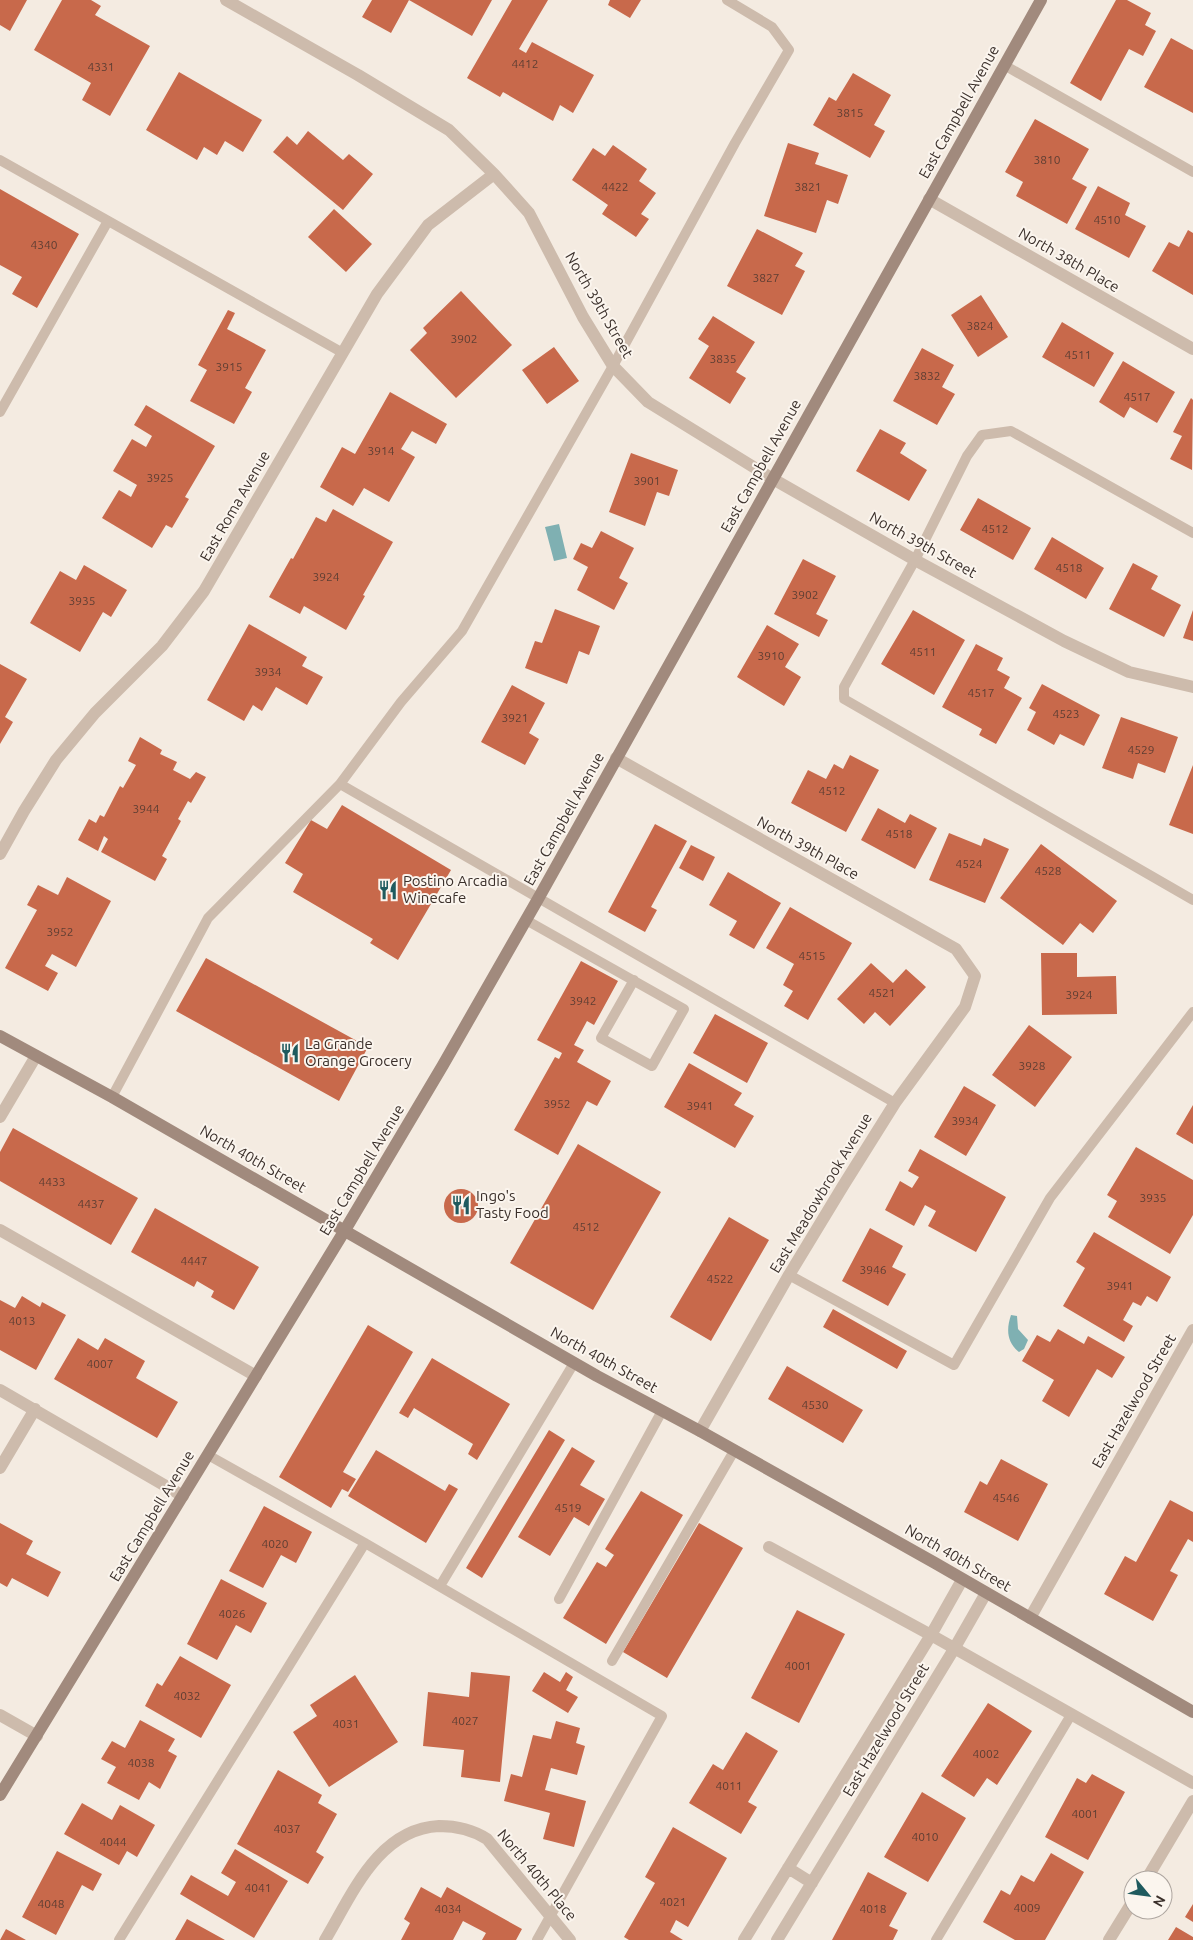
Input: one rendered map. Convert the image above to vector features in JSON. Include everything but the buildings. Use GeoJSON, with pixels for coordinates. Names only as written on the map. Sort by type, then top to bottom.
{"type":"FeatureCollection","features":[{"type":"Feature","properties":{"kind":"street","name":"North 39th Street"},"geometry":{"type":"LineString","coordinates":[[226,0],[358,75],[449,130],[494,174],[529,213],[584,317],[613,366],[648,402],[773,479],[915,560],[1064,641],[1129,672],[1193,687]]}},
{"type":"Feature","properties":{"kind":"street","name":"East Campbell Avenue"},"geometry":{"type":"LineString","coordinates":[[0,1795],[345,1230],[443,1065],[538,899],[1041,0]]}},
{"type":"Feature","properties":{"kind":"street","name":"East Roma Avenue"},"geometry":{"type":"LineString","coordinates":[[0,854],[56,760],[95,713],[162,646],[204,591],[377,294],[428,225],[494,174]]}},
{"type":"Feature","properties":{"kind":"street","name":"North 38th Place"},"geometry":{"type":"LineString","coordinates":[[929,199],[1193,349]]}},
{"type":"Feature","properties":{"kind":"street","name":"North 39th Place"},"geometry":{"type":"LineString","coordinates":[[616,758],[956,949],[975,976]]}},
{"type":"Feature","properties":{"kind":"street","name":"East Meadowbrook Avenue"},"geometry":{"type":"LineString","coordinates":[[700,1432],[789,1275],[895,1103],[964,1007],[975,976]]}},
{"type":"Feature","properties":{"kind":"street","name":"North 40th Street"},"geometry":{"type":"LineString","coordinates":[[0,1036],[112,1097],[574,1363],[986,1593],[1193,1712]]}},
{"type":"Feature","properties":{"kind":"street"},"geometry":{"type":"LineString","coordinates":[[0,1117],[36,1056]]}},
{"type":"Feature","properties":{"kind":"street"},"geometry":{"type":"LineString","coordinates":[[0,1230],[256,1376]]}},
{"type":"Feature","properties":{"kind":"street","name":"East Hazelwood Street"},"geometry":{"type":"LineString","coordinates":[[1030,1618],[1193,1330]]}},
{"type":"Feature","properties":{"kind":"street"},"geometry":{"type":"LineString","coordinates":[[0,1390],[183,1496]]}},
{"type":"Feature","properties":{"kind":"street"},"geometry":{"type":"LineString","coordinates":[[0,1468],[35,1409]]}},
{"type":"Feature","properties":{"kind":"street"},"geometry":{"type":"LineString","coordinates":[[769,1547],[931,1635],[1193,1783]]}},
{"type":"Feature","properties":{"kind":"street","name":"East Hazelwood Street"},"geometry":{"type":"LineString","coordinates":[[744,1940],[931,1635],[962,1580]]}},
{"type":"Feature","properties":{"kind":"street","name":"East Hazelwood Street"},"geometry":{"type":"LineString","coordinates":[[777,1940],[986,1593]]}},
{"type":"Feature","properties":{"kind":"street"},"geometry":{"type":"LineString","coordinates":[[0,1715],[37,1736]]}},
{"type":"Feature","properties":{"kind":"street"},"geometry":{"type":"LineString","coordinates":[[1152,1870],[1193,1801]]}},
{"type":"Feature","properties":{"kind":"street","name":"North 40th Place"},"geometry":{"type":"LineString","coordinates":[[325,1940],[367,1869],[386,1848],[408,1833],[427,1827],[448,1826],[478,1833],[487,1839],[570,1940]]}},
{"type":"Feature","properties":{"kind":"street"},"geometry":{"type":"LineString","coordinates":[[788,1868],[812,1883]]}},
{"type":"Feature","properties":{"kind":"street"},"geometry":{"type":"LineString","coordinates":[[1109,1940],[1123,1917]]}},
{"type":"Feature","properties":{"kind":"lane"},"geometry":{"type":"LineString","coordinates":[[112,1097],[208,918],[340,784],[401,702],[462,631],[613,366],[730,151],[789,50],[772,27],[727,0]]}},
{"type":"Feature","properties":{"kind":"lane"},"geometry":{"type":"LineString","coordinates":[[1004,65],[1193,172]]}},
{"type":"Feature","properties":{"kind":"lane"},"geometry":{"type":"LineString","coordinates":[[0,160],[343,353]]}},
{"type":"Feature","properties":{"kind":"lane"},"geometry":{"type":"LineString","coordinates":[[0,412],[108,221]]}},
{"type":"Feature","properties":{"kind":"lane"},"geometry":{"type":"LineString","coordinates":[[1193,533],[1011,431],[982,435],[967,456],[915,560],[844,686],[844,699],[1193,900]]}},
{"type":"Feature","properties":{"kind":"lane"},"geometry":{"type":"LineString","coordinates":[[340,784],[895,1103]]}},
{"type":"Feature","properties":{"kind":"lane"},"geometry":{"type":"LineString","coordinates":[[526,920],[634,980],[684,1009],[652,1066],[602,1038],[634,980]]}},
{"type":"Feature","properties":{"kind":"lane"},"geometry":{"type":"LineString","coordinates":[[789,1275],[954,1365],[1050,1198],[1193,1012]]}},
{"type":"Feature","properties":{"kind":"lane"},"geometry":{"type":"LineString","coordinates":[[440,1586],[574,1363]]}},
{"type":"Feature","properties":{"kind":"lane"},"geometry":{"type":"LineString","coordinates":[[559,1599],[662,1411]]}},
{"type":"Feature","properties":{"kind":"lane"},"geometry":{"type":"LineString","coordinates":[[612,1661],[734,1451]]}},
{"type":"Feature","properties":{"kind":"lane"},"geometry":{"type":"LineString","coordinates":[[208,1455],[440,1586],[662,1716],[537,1940]]}},
{"type":"Feature","properties":{"kind":"lane"},"geometry":{"type":"LineString","coordinates":[[118,1940],[365,1543]]}},
{"type":"Feature","properties":{"kind":"lane"},"geometry":{"type":"LineString","coordinates":[[936,1940],[1071,1715]]}},
{"type":"Feature","properties":{"kind":"water"},"geometry":{"type":"Polygon","coordinates":[[[559,524],[567,558],[554,561],[545,527],[559,524]]]}},
{"type":"Feature","properties":{"kind":"water"},"geometry":{"type":"Polygon","coordinates":[[[1011,1315],[1017,1316],[1018,1329],[1028,1340],[1024,1349],[1019,1352],[1010,1340],[1008,1326],[1011,1315]]]}},
{"type":"Feature","properties":{"kind":"place","name":"Postino Arcadia Winecafe"},"geometry":{"type":"Point","coordinates":[388,890]}},
{"type":"Feature","properties":{"kind":"place","name":"La Grande Orange Grocery"},"geometry":{"type":"Point","coordinates":[290,1053]}},
{"type":"Feature","properties":{"kind":"place","name":"Ingo's Tasty Food"},"geometry":{"type":"Point","coordinates":[461,1205]}}]}
